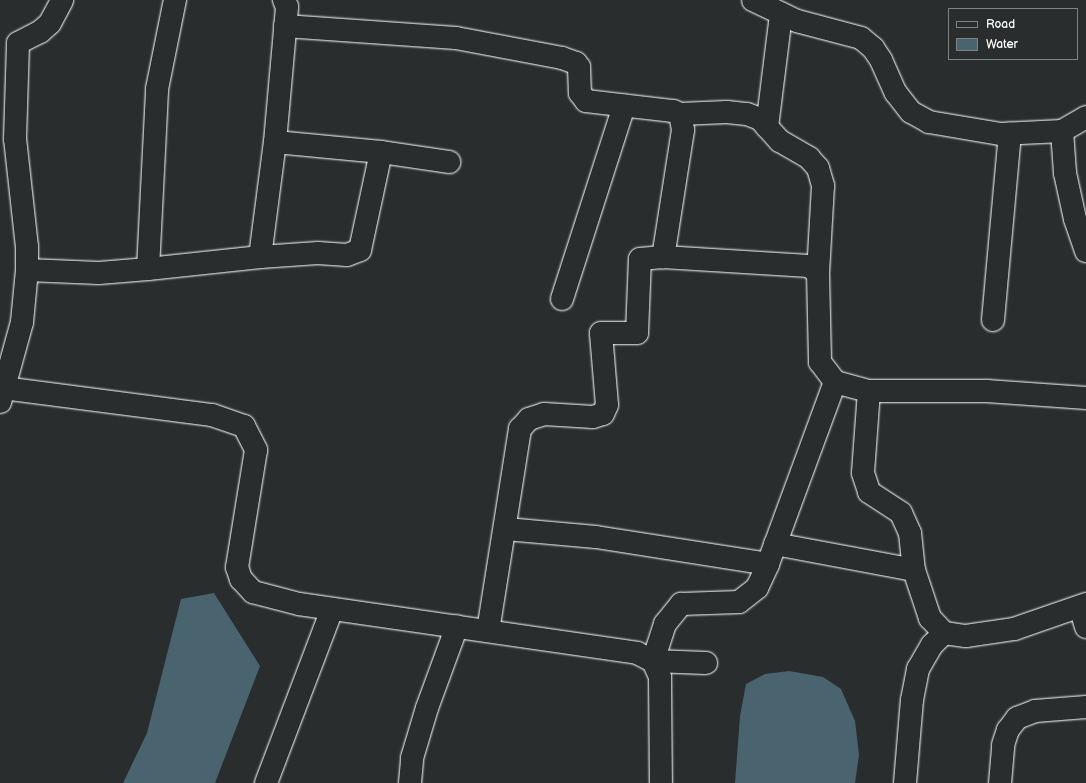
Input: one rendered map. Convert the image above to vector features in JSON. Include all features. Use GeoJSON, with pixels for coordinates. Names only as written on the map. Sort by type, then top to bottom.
{"type":"FeatureCollection","features":[{"type":"Feature","properties":{"kind":"street"},"geometry":{"type":"LineString","coordinates":[[62,0],[50,23],[40,32],[18,43],[15,139],[27,247],[27,270],[25,303],[8,341],[2,396],[212,415],[244,426],[256,450],[237,567],[241,579],[253,592],[299,604],[637,653],[653,661],[706,663]]}},
{"type":"Feature","properties":{"kind":"street"},"geometry":{"type":"LineString","coordinates":[[148,269],[157,89],[175,0]]}},
{"type":"Feature","properties":{"kind":"street"},"geometry":{"type":"LineString","coordinates":[[753,0],[797,21],[861,38],[873,48],[896,93],[910,112],[928,122],[1010,134],[1062,131],[1086,117]]}},
{"type":"Feature","properties":{"kind":"street"},"geometry":{"type":"LineString","coordinates":[[260,257],[275,142],[288,8],[456,38],[576,62],[579,67],[580,93],[586,101],[673,111],[680,114],[727,112],[747,114],[760,120],[780,141],[809,158],[818,168],[823,186],[818,274],[820,362],[835,382],[869,391],[987,391],[1086,398]]}},
{"type":"Feature","properties":{"kind":"street"},"geometry":{"type":"LineString","coordinates":[[767,127],[781,14]]}},
{"type":"Feature","properties":{"kind":"street"},"geometry":{"type":"LineString","coordinates":[[562,300],[624,106]]}},
{"type":"Feature","properties":{"kind":"street"},"geometry":{"type":"LineString","coordinates":[[663,257],[684,130],[680,114]]}},
{"type":"Feature","properties":{"kind":"street"},"geometry":{"type":"LineString","coordinates":[[1062,131],[1065,173],[1075,219],[1086,251]]}},
{"type":"Feature","properties":{"kind":"street"},"geometry":{"type":"LineString","coordinates":[[994,320],[1010,134]]}},
{"type":"Feature","properties":{"kind":"street"},"geometry":{"type":"LineString","coordinates":[[275,142],[381,152],[449,162]]}},
{"type":"Feature","properties":{"kind":"street"},"geometry":{"type":"LineString","coordinates":[[27,270],[99,273],[260,257],[318,253],[347,256],[360,250],[381,152]]}},
{"type":"Feature","properties":{"kind":"street"},"geometry":{"type":"LineString","coordinates":[[488,631],[506,529],[520,429],[529,419],[544,414],[593,417],[603,414],[607,405],[601,333],[637,333],[640,259],[663,257],[809,266],[818,274]]}},
{"type":"Feature","properties":{"kind":"street"},"geometry":{"type":"LineString","coordinates":[[661,783],[660,677],[653,661],[665,624],[681,604],[739,602],[757,588],[768,564],[835,382]]}},
{"type":"Feature","properties":{"kind":"street"},"geometry":{"type":"LineString","coordinates":[[869,391],[863,473],[869,492],[902,513],[910,533],[914,570],[930,618],[944,633],[966,636],[1014,629],[1084,613]]}},
{"type":"Feature","properties":{"kind":"street"},"geometry":{"type":"LineString","coordinates":[[506,529],[596,537],[768,564]]}},
{"type":"Feature","properties":{"kind":"street"},"geometry":{"type":"LineString","coordinates":[[775,544],[914,570]]}},
{"type":"Feature","properties":{"kind":"street"},"geometry":{"type":"LineString","coordinates":[[266,783],[332,609]]}},
{"type":"Feature","properties":{"kind":"street"},"geometry":{"type":"LineString","coordinates":[[410,783],[412,758],[427,708],[457,626]]}},
{"type":"Feature","properties":{"kind":"street"},"geometry":{"type":"LineString","coordinates":[[905,783],[912,700],[918,668],[932,645],[944,633]]}},
{"type":"Feature","properties":{"kind":"street"},"geometry":{"type":"LineString","coordinates":[[1000,783],[1003,745],[1008,730],[1017,718],[1035,712],[1086,707]]}},
{"type":"Feature","properties":{"kind":"water"},"geometry":{"type":"Polygon","coordinates":[[[214,593],[260,666],[215,783],[123,783],[147,733],[181,599],[214,593]]]}},
{"type":"Feature","properties":{"kind":"water"},"geometry":{"type":"Polygon","coordinates":[[[789,671],[823,677],[841,689],[855,721],[859,755],[855,783],[735,783],[740,716],[746,684],[765,674],[789,671]]]}}]}
